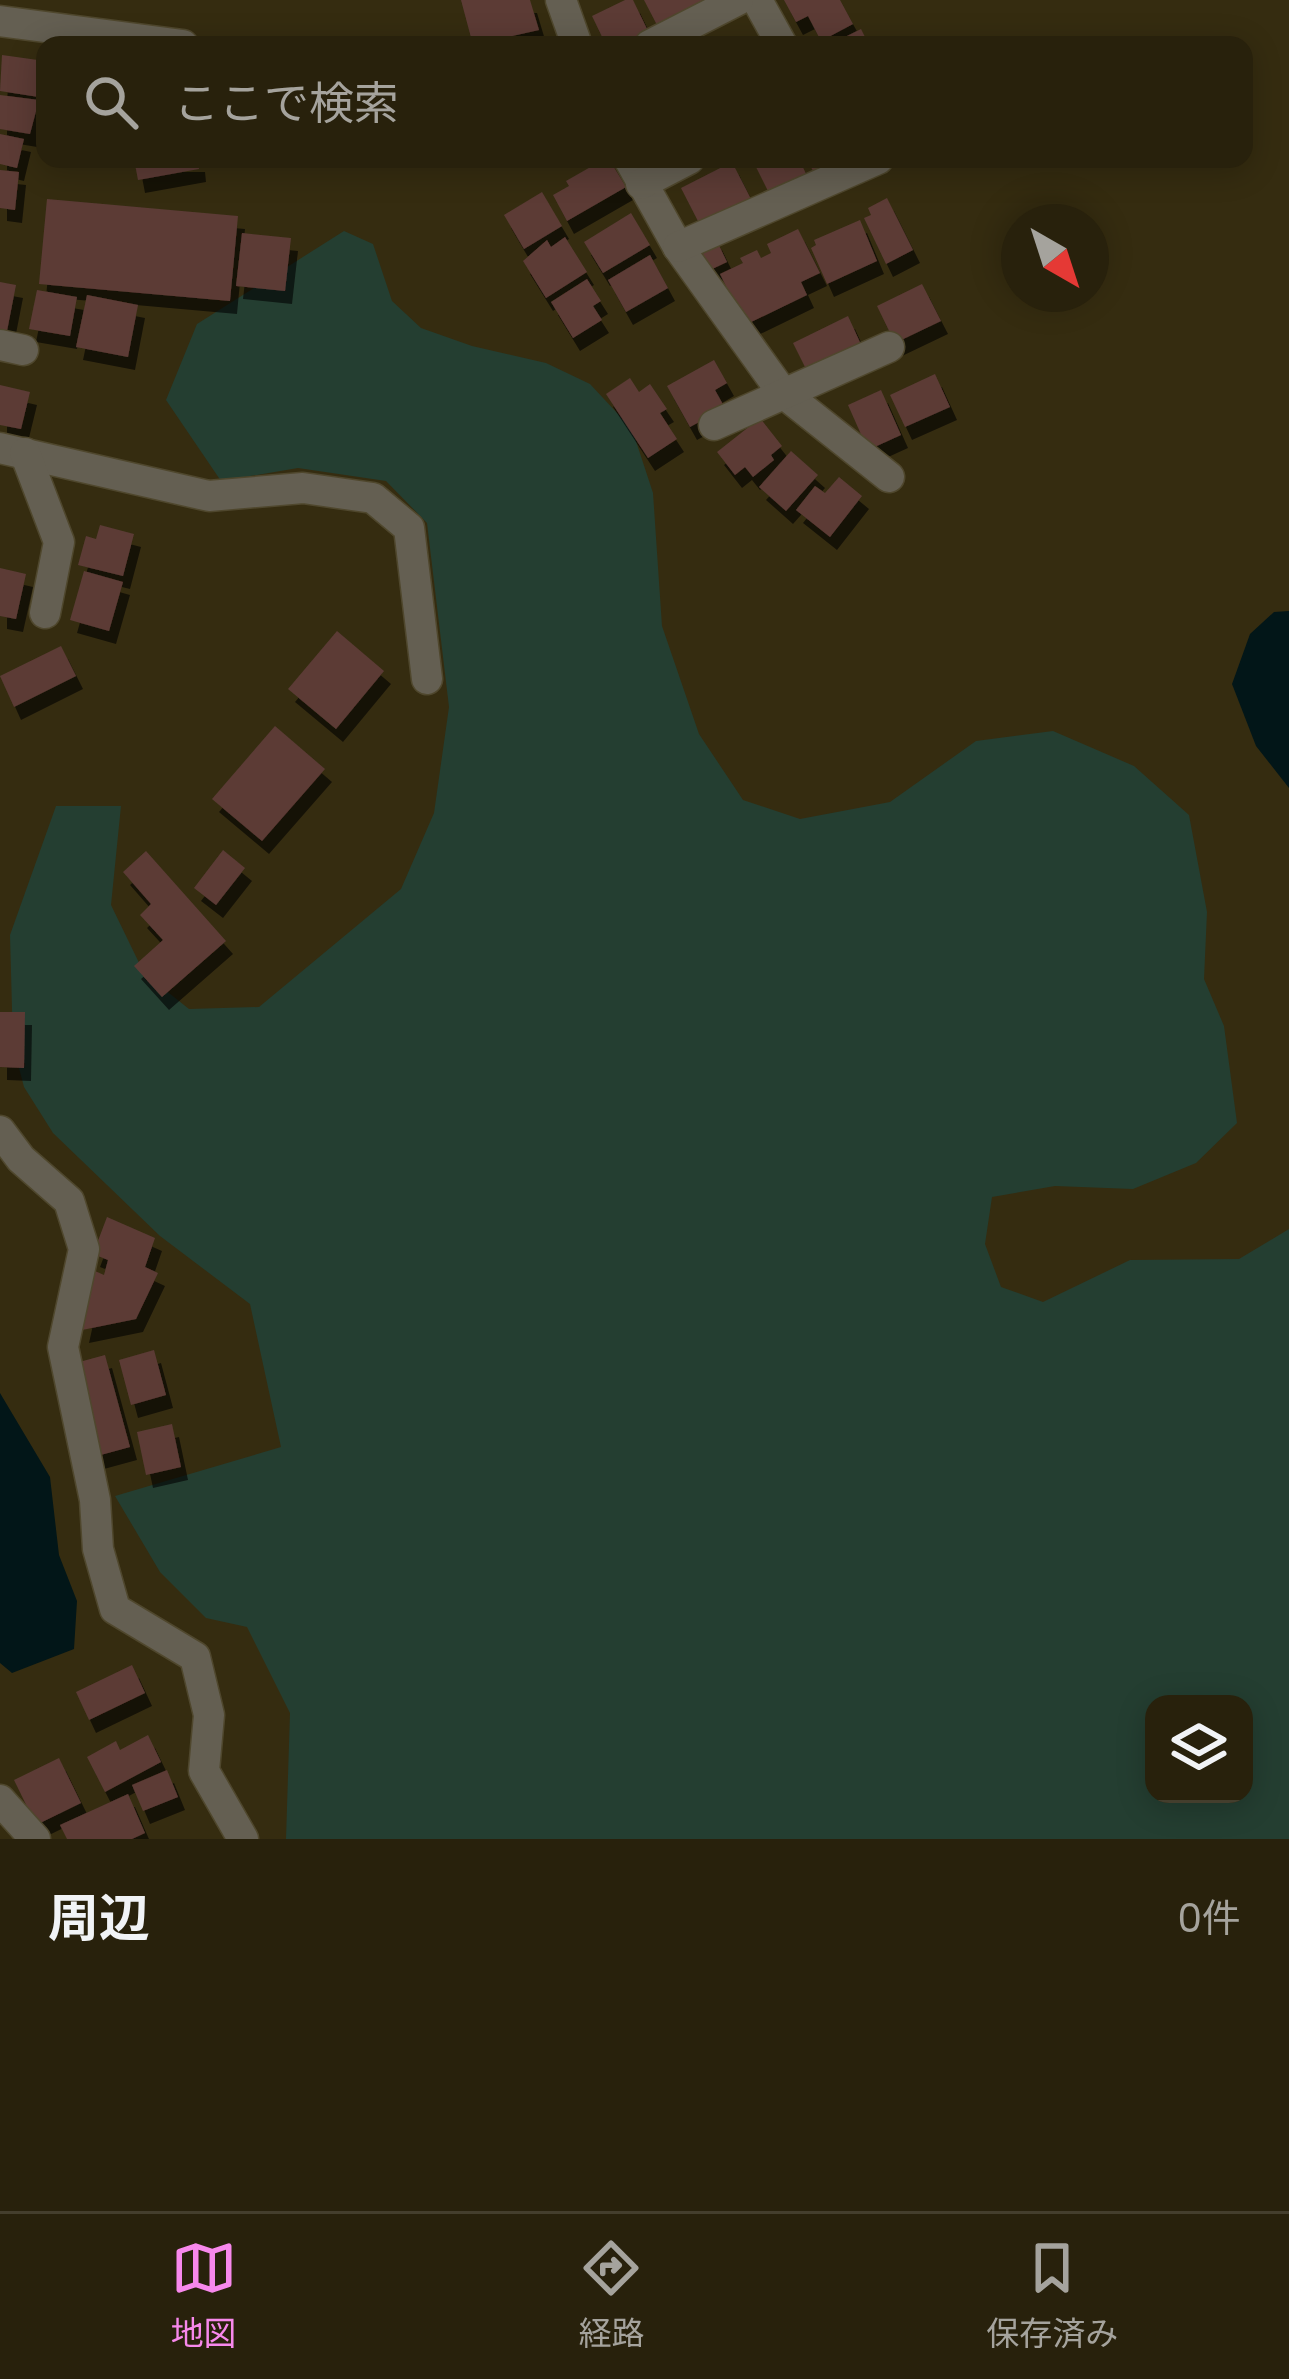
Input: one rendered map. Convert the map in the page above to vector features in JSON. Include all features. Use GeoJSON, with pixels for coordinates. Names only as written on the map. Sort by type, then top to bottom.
{"type":"FeatureCollection","features":[{"type":"Feature","properties":{"kind":"street"},"geometry":{"type":"LineString","coordinates":[[560,0],[574,36]]}},
{"type":"Feature","properties":{"kind":"street"},"geometry":{"type":"LineString","coordinates":[[668,36],[738,0]]}},
{"type":"Feature","properties":{"kind":"street"},"geometry":{"type":"LineString","coordinates":[[757,0],[777,36]]}},
{"type":"Feature","properties":{"kind":"street"},"geometry":{"type":"LineString","coordinates":[[0,21],[115,36]]}},
{"type":"Feature","properties":{"kind":"street"},"geometry":{"type":"LineString","coordinates":[[678,248],[858,168]]}},
{"type":"Feature","properties":{"kind":"street"},"geometry":{"type":"LineString","coordinates":[[635,171],[678,248],[782,392],[889,477]]}},
{"type":"Feature","properties":{"kind":"street"},"geometry":{"type":"LineString","coordinates":[[714,424],[890,347]]}},
{"type":"Feature","properties":{"kind":"street"},"geometry":{"type":"LineString","coordinates":[[13,451],[58,542],[55,580],[45,613]]}},
{"type":"Feature","properties":{"kind":"street"},"geometry":{"type":"LineString","coordinates":[[13,451],[209,496],[302,488],[373,498],[409,529],[428,679]]}},
{"type":"Feature","properties":{"kind":"street"},"geometry":{"type":"LineString","coordinates":[[0,1131],[22,1159],[69,1202],[84,1249],[63,1347],[95,1500],[98,1549],[116,1609],[195,1658],[209,1715],[204,1771],[243,1839]]}},
{"type":"Feature","properties":{"kind":"street"},"geometry":{"type":"LineString","coordinates":[[4,1816],[35,1839]]}},
{"type":"Feature","properties":{"kind":"green space"},"geometry":{"type":"Polygon","coordinates":[[[344,231],[373,244],[392,301],[421,328],[546,363],[590,384],[632,429],[653,493],[662,626],[699,734],[743,800],[800,819],[890,802],[976,741],[1053,731],[1134,766],[1189,815],[1207,912],[1204,979],[1224,1026],[1237,1123],[1196,1163],[1133,1189],[1055,1186],[992,1197],[985,1244],[1001,1287],[1043,1302],[1130,1260],[1239,1259],[1289,1229],[1289,1839],[286,1839],[290,1713],[247,1627],[206,1618],[160,1572],[115,1496],[281,1447],[250,1304],[160,1236],[53,1133],[24,1087],[13,1045],[10,935],[56,806],[121,806],[111,905],[144,973],[189,1009],[259,1007],[401,889],[434,813],[449,707],[427,523],[386,481],[298,468],[221,481],[166,400],[197,324],[344,231]]]}},
{"type":"Feature","properties":{"kind":"shaded area"},"geometry":{"type":"Polygon","coordinates":[[[1289,611],[1289,788],[1256,746],[1232,684],[1250,634],[1274,612],[1289,611]]]}},
{"type":"Feature","properties":{"kind":"shaded area"},"geometry":{"type":"Polygon","coordinates":[[[0,1393],[50,1477],[59,1555],[77,1601],[74,1649],[12,1673],[0,1663],[0,1393]]]}},
{"type":"Feature","properties":{"kind":"building"},"geometry":{"type":"Polygon","coordinates":[[[461,0],[530,0],[539,30],[513,36],[471,36],[461,0]]]}},
{"type":"Feature","properties":{"kind":"building"},"geometry":{"type":"Polygon","coordinates":[[[633,0],[649,33],[602,36],[592,16],[633,0]]]}},
{"type":"Feature","properties":{"kind":"building"},"geometry":{"type":"Polygon","coordinates":[[[644,0],[707,0],[657,25],[644,0]]]}},
{"type":"Feature","properties":{"kind":"building"},"geometry":{"type":"Polygon","coordinates":[[[784,0],[840,0],[853,24],[830,36],[818,36],[808,16],[796,22],[784,0]]]}},
{"type":"Feature","properties":{"kind":"building"},"geometry":{"type":"Polygon","coordinates":[[[2,55],[36,60],[36,97],[0,91],[2,55]]]}},
{"type":"Feature","properties":{"kind":"building"},"geometry":{"type":"Polygon","coordinates":[[[0,95],[36,100],[30,134],[0,129],[0,95]]]}},
{"type":"Feature","properties":{"kind":"building"},"geometry":{"type":"Polygon","coordinates":[[[0,134],[24,139],[17,168],[0,164],[0,134]]]}},
{"type":"Feature","properties":{"kind":"building"},"geometry":{"type":"Polygon","coordinates":[[[136,168],[199,168],[199,169],[138,180],[136,168]]]}},
{"type":"Feature","properties":{"kind":"building"},"geometry":{"type":"Polygon","coordinates":[[[589,168],[614,168],[626,187],[567,221],[553,195],[569,186],[566,181],[589,168]]]}},
{"type":"Feature","properties":{"kind":"building"},"geometry":{"type":"Polygon","coordinates":[[[720,168],[735,168],[752,201],[701,227],[681,188],[720,168]]]}},
{"type":"Feature","properties":{"kind":"building"},"geometry":{"type":"Polygon","coordinates":[[[756,168],[803,168],[809,180],[772,199],[756,168]]]}},
{"type":"Feature","properties":{"kind":"building"},"geometry":{"type":"Polygon","coordinates":[[[812,168],[843,168],[818,181],[812,168]]]}},
{"type":"Feature","properties":{"kind":"building"},"geometry":{"type":"Polygon","coordinates":[[[0,170],[19,172],[15,210],[0,208],[0,170]]]}},
{"type":"Feature","properties":{"kind":"building"},"geometry":{"type":"Polygon","coordinates":[[[542,192],[562,226],[524,249],[504,215],[542,192]]]}},
{"type":"Feature","properties":{"kind":"building"},"geometry":{"type":"Polygon","coordinates":[[[887,198],[913,250],[886,264],[864,218],[871,215],[868,208],[887,198]]]}},
{"type":"Feature","properties":{"kind":"building"},"geometry":{"type":"Polygon","coordinates":[[[47,199],[238,216],[230,301],[39,284],[47,199]]]}},
{"type":"Feature","properties":{"kind":"building"},"geometry":{"type":"Polygon","coordinates":[[[631,213],[650,245],[603,273],[584,242],[631,213]]]}},
{"type":"Feature","properties":{"kind":"building"},"geometry":{"type":"Polygon","coordinates":[[[860,220],[877,261],[827,284],[811,248],[816,245],[814,240],[860,220]]]}},
{"type":"Feature","properties":{"kind":"building"},"geometry":{"type":"Polygon","coordinates":[[[798,229],[820,273],[801,282],[807,295],[745,325],[720,274],[757,250],[761,258],[771,253],[767,244],[798,229]]]}},
{"type":"Feature","properties":{"kind":"building"},"geometry":{"type":"Polygon","coordinates":[[[242,233],[291,238],[285,291],[236,286],[242,233]]]}},
{"type":"Feature","properties":{"kind":"building"},"geometry":{"type":"Polygon","coordinates":[[[565,237],[587,272],[546,298],[523,261],[547,240],[551,247],[565,237]]]}},
{"type":"Feature","properties":{"kind":"building"},"geometry":{"type":"Polygon","coordinates":[[[715,237],[727,262],[708,271],[696,246],[715,237]]]}},
{"type":"Feature","properties":{"kind":"building"},"geometry":{"type":"Polygon","coordinates":[[[650,255],[668,288],[626,312],[608,280],[650,255]]]}},
{"type":"Feature","properties":{"kind":"building"},"geometry":{"type":"Polygon","coordinates":[[[587,279],[601,301],[593,306],[602,320],[573,338],[551,302],[587,279]]]}},
{"type":"Feature","properties":{"kind":"building"},"geometry":{"type":"Polygon","coordinates":[[[0,282],[16,285],[6,336],[0,334],[0,282]]]}},
{"type":"Feature","properties":{"kind":"building"},"geometry":{"type":"Polygon","coordinates":[[[922,284],[941,321],[895,343],[877,306],[922,284]]]}},
{"type":"Feature","properties":{"kind":"building"},"geometry":{"type":"Polygon","coordinates":[[[37,290],[77,297],[70,336],[29,329],[37,290]]]}},
{"type":"Feature","properties":{"kind":"building"},"geometry":{"type":"Polygon","coordinates":[[[87,295],[138,305],[128,357],[76,347],[87,295]]]}},
{"type":"Feature","properties":{"kind":"building"},"geometry":{"type":"Polygon","coordinates":[[[848,316],[864,351],[818,373],[814,363],[805,367],[793,343],[848,316]]]}},
{"type":"Feature","properties":{"kind":"building"},"geometry":{"type":"Polygon","coordinates":[[[714,360],[727,383],[715,390],[725,408],[690,427],[667,386],[714,360]]]}},
{"type":"Feature","properties":{"kind":"building"},"geometry":{"type":"Polygon","coordinates":[[[935,374],[950,407],[905,427],[890,395],[935,374]]]}},
{"type":"Feature","properties":{"kind":"building"},"geometry":{"type":"Polygon","coordinates":[[[630,378],[639,392],[650,384],[667,409],[660,413],[677,439],[648,458],[606,394],[630,378]]]}},
{"type":"Feature","properties":{"kind":"building"},"geometry":{"type":"Polygon","coordinates":[[[0,385],[30,392],[21,429],[0,425],[0,385]]]}},
{"type":"Feature","properties":{"kind":"building"},"geometry":{"type":"Polygon","coordinates":[[[881,390],[901,435],[868,450],[848,405],[881,390]]]}},
{"type":"Feature","properties":{"kind":"building"},"geometry":{"type":"Polygon","coordinates":[[[760,418],[782,446],[771,455],[774,460],[753,477],[745,467],[735,475],[717,452],[760,418]]]}},
{"type":"Feature","properties":{"kind":"building"},"geometry":{"type":"Polygon","coordinates":[[[791,451],[818,475],[786,511],[759,487],[791,451]]]}},
{"type":"Feature","properties":{"kind":"building"},"geometry":{"type":"Polygon","coordinates":[[[839,477],[862,496],[830,537],[796,510],[815,486],[825,493],[839,477]]]}},
{"type":"Feature","properties":{"kind":"building"},"geometry":{"type":"Polygon","coordinates":[[[100,525],[134,534],[123,576],[78,565],[86,536],[96,539],[100,525]]]}},
{"type":"Feature","properties":{"kind":"building"},"geometry":{"type":"Polygon","coordinates":[[[0,568],[26,574],[16,619],[0,616],[0,568]]]}},
{"type":"Feature","properties":{"kind":"building"},"geometry":{"type":"Polygon","coordinates":[[[84,571],[123,582],[109,631],[70,620],[84,571]]]}},
{"type":"Feature","properties":{"kind":"building"},"geometry":{"type":"Polygon","coordinates":[[[337,631],[384,671],[336,729],[288,689],[337,631]]]}},
{"type":"Feature","properties":{"kind":"building"},"geometry":{"type":"Polygon","coordinates":[[[61,646],[76,676],[14,707],[0,676],[61,646]]]}},
{"type":"Feature","properties":{"kind":"building"},"geometry":{"type":"Polygon","coordinates":[[[275,726],[325,769],[262,841],[212,799],[275,726]]]}},
{"type":"Feature","properties":{"kind":"building"},"geometry":{"type":"Polygon","coordinates":[[[223,850],[245,868],[216,905],[194,888],[223,850]]]}},
{"type":"Feature","properties":{"kind":"building"},"geometry":{"type":"Polygon","coordinates":[[[146,851],[226,941],[162,997],[134,966],[163,940],[140,915],[151,904],[123,872],[146,851]]]}},
{"type":"Feature","properties":{"kind":"building"},"geometry":{"type":"Polygon","coordinates":[[[0,1012],[25,1012],[24,1068],[0,1067],[0,1012]]]}},
{"type":"Feature","properties":{"kind":"building"},"geometry":{"type":"Polygon","coordinates":[[[107,1217],[155,1238],[145,1267],[158,1273],[136,1319],[82,1330],[95,1271],[104,1275],[108,1260],[93,1254],[107,1217]]]}},
{"type":"Feature","properties":{"kind":"building"},"geometry":{"type":"Polygon","coordinates":[[[154,1350],[166,1395],[131,1405],[119,1360],[154,1350]]]}},
{"type":"Feature","properties":{"kind":"building"},"geometry":{"type":"Polygon","coordinates":[[[105,1355],[130,1447],[97,1456],[72,1364],[105,1355]]]}},
{"type":"Feature","properties":{"kind":"building"},"geometry":{"type":"Polygon","coordinates":[[[172,1424],[181,1467],[146,1475],[137,1432],[172,1424]]]}},
{"type":"Feature","properties":{"kind":"building"},"geometry":{"type":"Polygon","coordinates":[[[132,1665],[145,1693],[89,1720],[76,1692],[132,1665]]]}},
{"type":"Feature","properties":{"kind":"building"},"geometry":{"type":"Polygon","coordinates":[[[148,1735],[161,1762],[105,1792],[87,1757],[116,1741],[120,1750],[148,1735]]]}},
{"type":"Feature","properties":{"kind":"building"},"geometry":{"type":"Polygon","coordinates":[[[59,1758],[81,1803],[36,1825],[14,1780],[59,1758]]]}},
{"type":"Feature","properties":{"kind":"building"},"geometry":{"type":"Polygon","coordinates":[[[167,1770],[178,1797],[143,1811],[132,1785],[167,1770]]]}},
{"type":"Feature","properties":{"kind":"building"},"geometry":{"type":"Polygon","coordinates":[[[128,1794],[145,1833],[132,1839],[67,1839],[60,1825],[128,1794]]]}}]}
